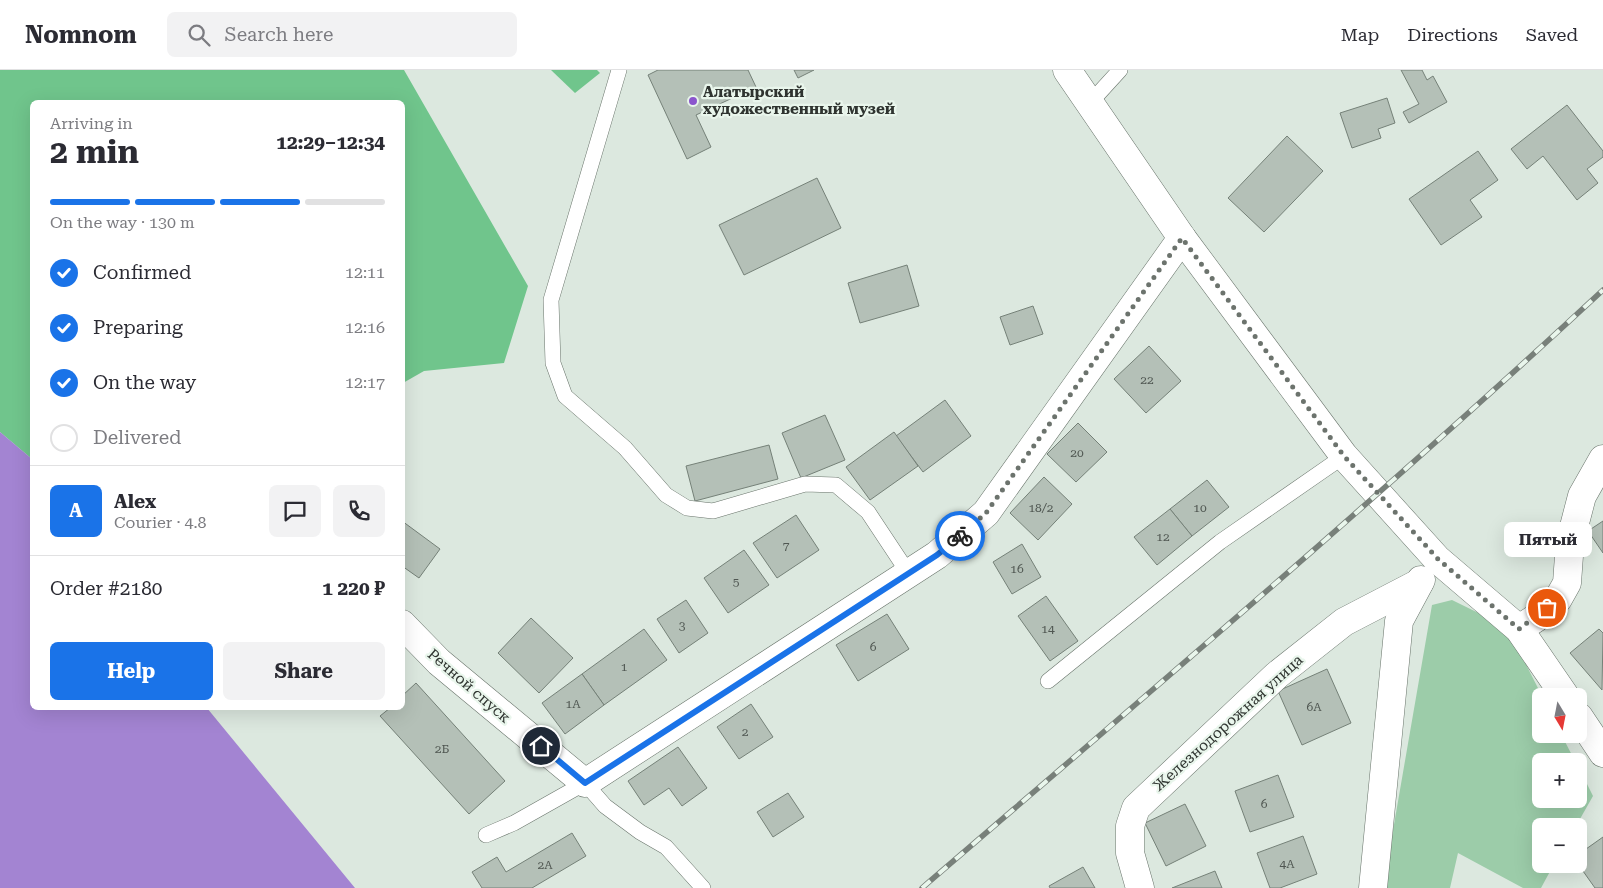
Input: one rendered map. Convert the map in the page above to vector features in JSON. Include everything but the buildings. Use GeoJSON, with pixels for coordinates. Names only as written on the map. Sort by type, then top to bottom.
{"type":"FeatureCollection","features":[{"type":"Feature","properties":{"kind":"street"},"geometry":{"type":"LineString","coordinates":[[1067,70],[1182,238],[1344,456],[1438,559],[1519,629],[1560,688]]}},
{"type":"Feature","properties":{"kind":"street"},"geometry":{"type":"LineString","coordinates":[[585,783],[909,574],[937,555],[986,513],[1182,238]]}},
{"type":"Feature","properties":{"kind":"street"},"geometry":{"type":"LineString","coordinates":[[1519,629],[1536,618],[1558,599],[1567,582],[1570,542],[1582,496],[1603,459]]}},
{"type":"Feature","properties":{"kind":"street","name":"Железнодорожная улица"},"geometry":{"type":"LineString","coordinates":[[1372,888],[1399,621],[1418,583],[1438,559]]}},
{"type":"Feature","properties":{"kind":"street","name":"Железнодорожная улица"},"geometry":{"type":"LineString","coordinates":[[1140,888],[1130,853],[1130,826],[1136,808],[1277,675],[1344,622],[1418,583]]}},
{"type":"Feature","properties":{"kind":"street","name":"Речной спуск"},"geometry":{"type":"LineString","coordinates":[[405,627],[439,662],[585,783]]}},
{"type":"Feature","properties":{"kind":"street"},"geometry":{"type":"LineString","coordinates":[[1588,730],[1603,753]]}},
{"type":"Feature","properties":{"kind":"lane"},"geometry":{"type":"LineString","coordinates":[[619,70],[551,300],[553,363],[565,396],[625,448],[666,495],[687,508],[713,511],[805,484],[836,485],[868,512],[909,574]]}},
{"type":"Feature","properties":{"kind":"lane"},"geometry":{"type":"LineString","coordinates":[[1090,104],[1120,70]]}},
{"type":"Feature","properties":{"kind":"lane"},"geometry":{"type":"LineString","coordinates":[[1048,682],[1220,542],[1344,456]]}},
{"type":"Feature","properties":{"kind":"lane"},"geometry":{"type":"LineString","coordinates":[[486,835],[514,824],[585,783],[605,806],[640,832],[666,847],[703,888]]}},
{"type":"Feature","properties":{"kind":"green space"},"geometry":{"type":"Polygon","coordinates":[[[0,70],[404,70],[528,286],[504,363],[424,371],[405,382],[405,100],[30,100],[30,457],[0,432],[0,70]]]}},
{"type":"Feature","properties":{"kind":"green space"},"geometry":{"type":"Polygon","coordinates":[[[551,70],[597,70],[600,73],[575,93],[551,70]]]}},
{"type":"Feature","properties":{"kind":"green space"},"geometry":{"type":"Polygon","coordinates":[[[1452,600],[1507,627],[1538,688],[1532,688],[1532,743],[1566,743],[1571,753],[1532,753],[1532,808],[1586,808],[1581,818],[1532,818],[1532,873],[1549,873],[1541,888],[1523,888],[1458,853],[1450,888],[1383,888],[1432,605],[1452,600]]]}},
{"type":"Feature","properties":{"kind":"green space"},"geometry":{"type":"Polygon","coordinates":[[[1587,784],[1593,796],[1587,807],[1587,784]]]}},
{"type":"Feature","properties":{"kind":"shaded area"},"geometry":{"type":"Polygon","coordinates":[[[0,432],[30,457],[30,710],[209,710],[355,888],[0,888],[0,432]]]}},
{"type":"Feature","properties":{"kind":"railway"},"geometry":{"type":"LineString","coordinates":[[922,888],[1351,517],[1603,290]]}},
{"type":"Feature","properties":{"kind":"way so far"},"geometry":{"type":"LineString","coordinates":[[960,536],[986,513],[1182,238],[1344,456],[1438,559],[1519,629],[1547,608]]}},
{"type":"Feature","properties":{"kind":"place","name":"Алатырский художественный музей"},"geometry":{"type":"Point","coordinates":[693,101]}},
{"type":"Feature","properties":{"kind":"place","name":"Пятый"},"geometry":{"type":"Point","coordinates":[1547,608]}},
{"type":"Feature","properties":{"kind":"route"},"geometry":{"type":"LineString","coordinates":[[541,746],[585,783],[937,555],[960,536]]}}]}
